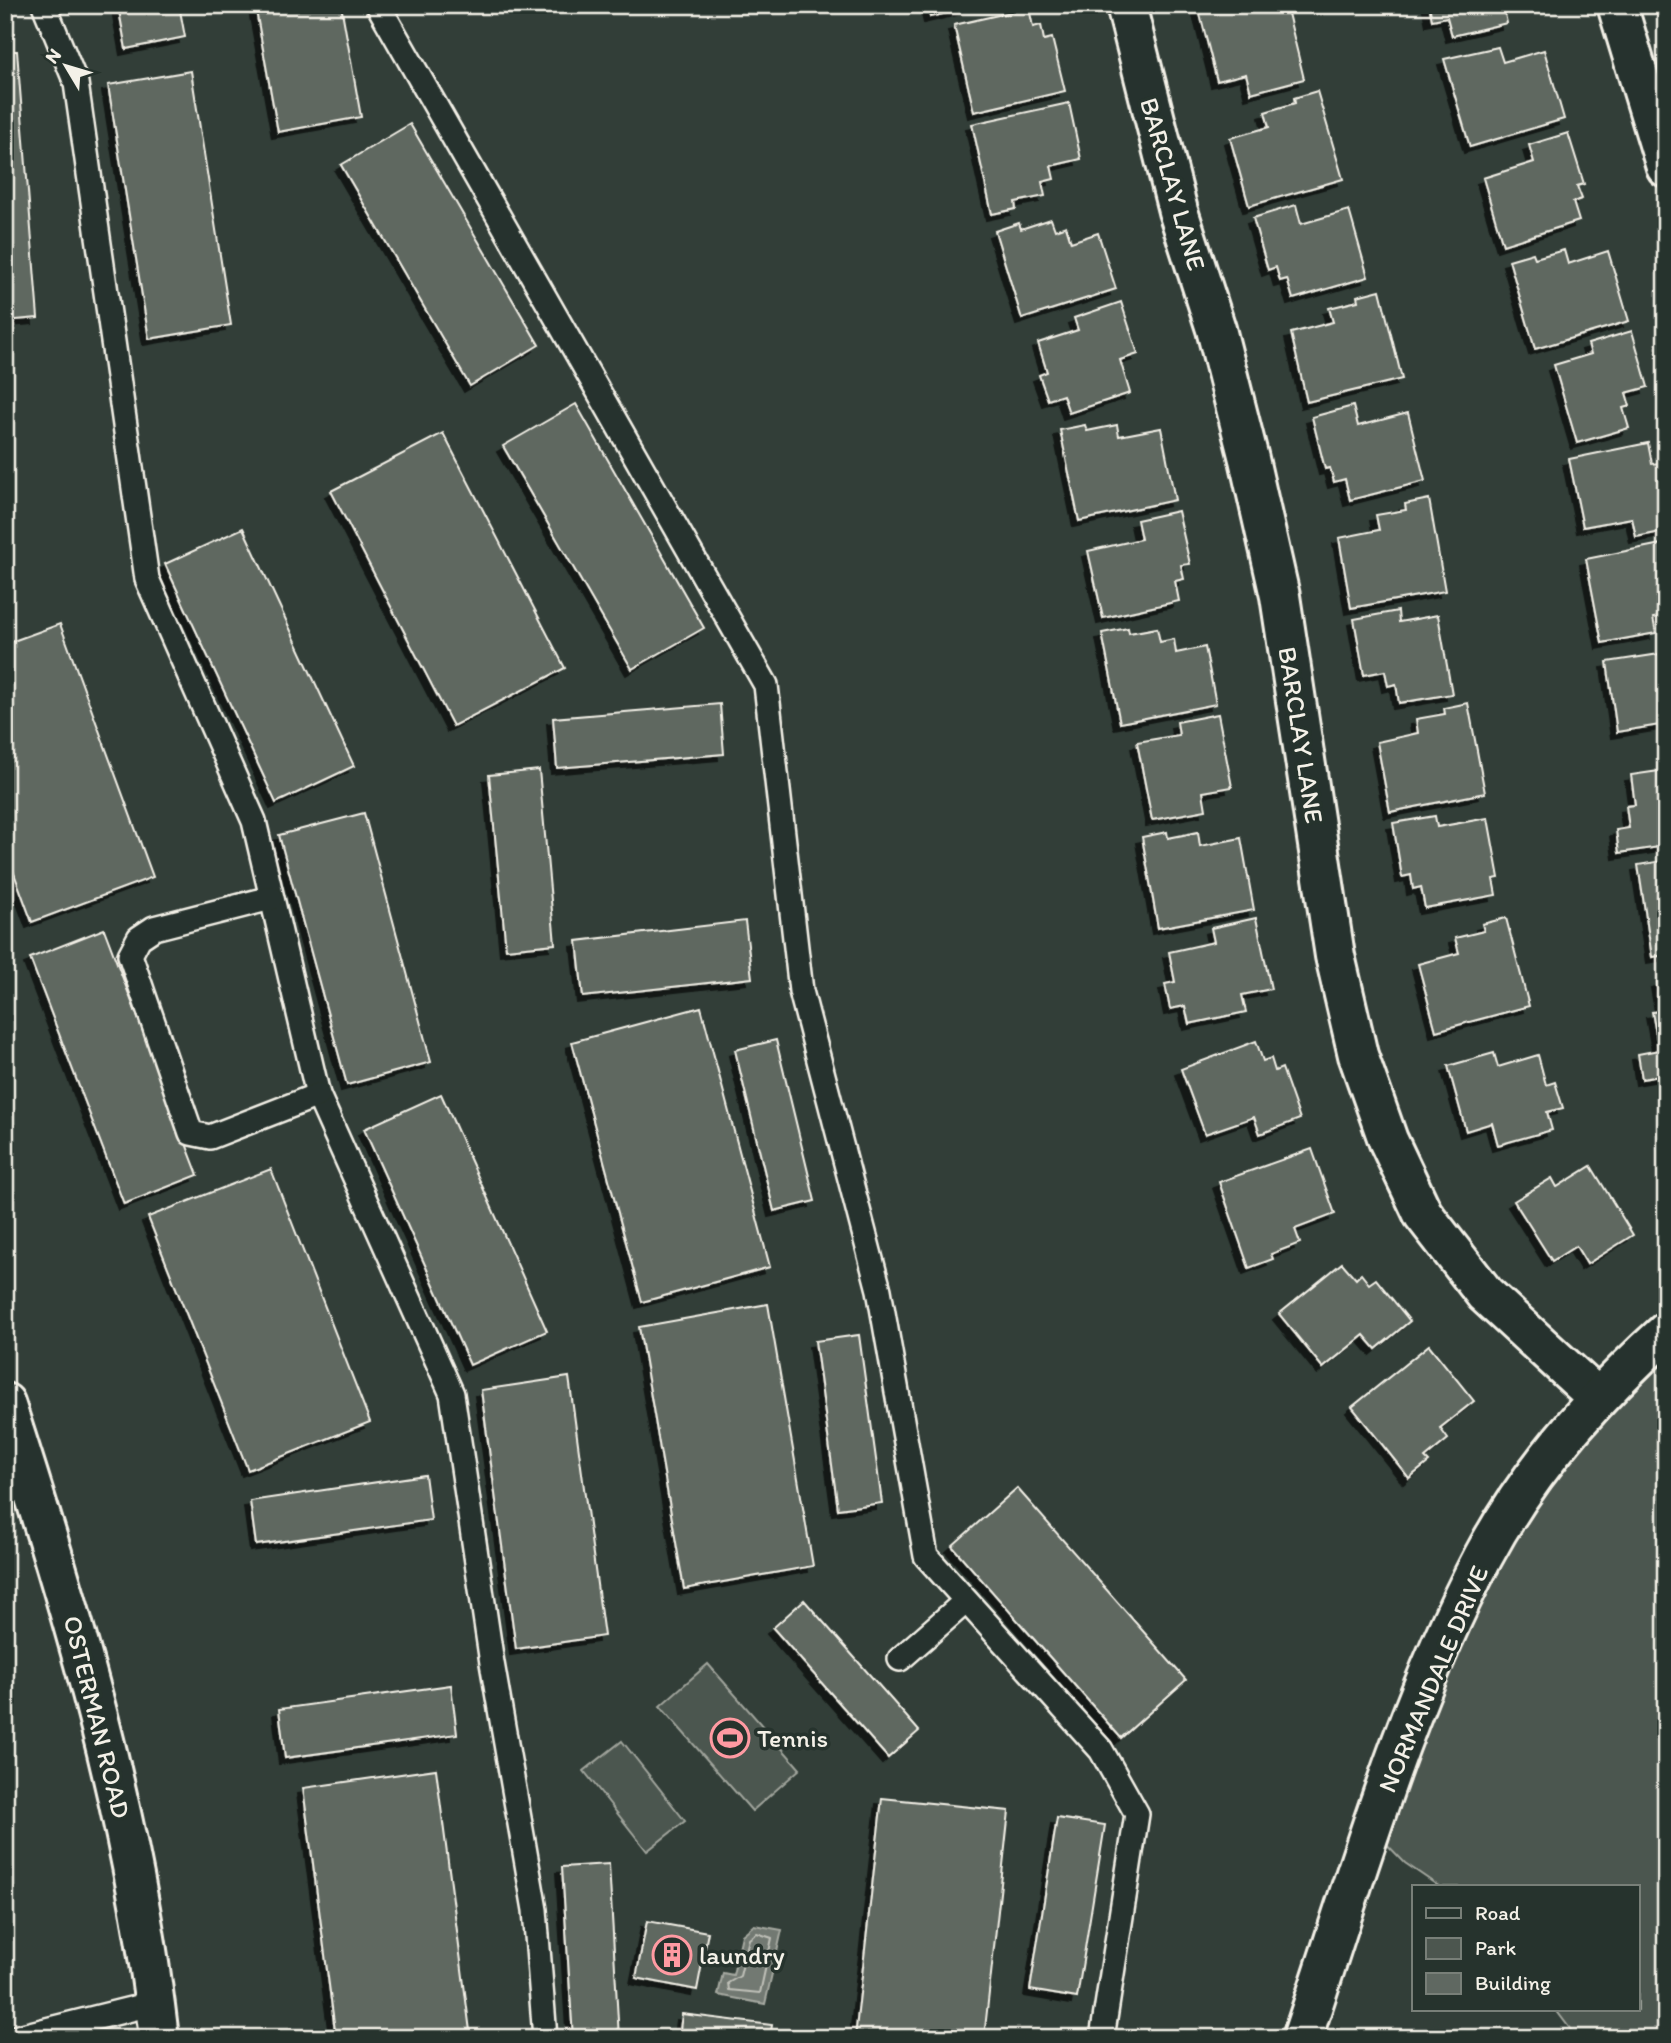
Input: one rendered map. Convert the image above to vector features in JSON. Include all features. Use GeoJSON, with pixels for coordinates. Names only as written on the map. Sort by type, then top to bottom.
{"type":"FeatureCollection","features":[{"type":"Feature","properties":{"kind":"street","name":"BARCLAY LANE"},"geometry":{"type":"LineString","coordinates":[[1126,5],[1175,198],[1216,329],[1280,596],[1335,956],[1358,1055],[1388,1140],[1423,1214],[1485,1294],[1598,1398]]}},
{"type":"Feature","properties":{"kind":"street"},"geometry":{"type":"LineString","coordinates":[[1617,5],[1666,167]]}},
{"type":"Feature","properties":{"kind":"street","name":"NORMANDALE DRIVE"},"geometry":{"type":"LineString","coordinates":[[1302,2038],[1399,1751],[1447,1633],[1483,1556],[1566,1435],[1598,1398],[1666,1332]]}},
{"type":"Feature","properties":{"kind":"street","name":"OSTERMAN ROAD"},"geometry":{"type":"LineString","coordinates":[[5,1403],[62,1578],[99,1711],[128,1842],[157,2020]]}},
{"type":"Feature","properties":{"kind":"lane"},"geometry":{"type":"LineString","coordinates":[[44,5],[76,83],[147,579],[254,821],[318,1095],[452,1394],[492,1663],[535,1910],[545,2038]]}},
{"type":"Feature","properties":{"kind":"lane"},"geometry":{"type":"LineString","coordinates":[[378,5],[765,685],[801,991],[879,1290],[926,1556],[1101,1750],[1137,1814],[1102,2038]]}},
{"type":"Feature","properties":{"kind":"lane"},"geometry":{"type":"LineString","coordinates":[[271,898],[154,928],[139,938],[130,955],[191,1133],[210,1137],[318,1095]]}},
{"type":"Feature","properties":{"kind":"lane"},"geometry":{"type":"LineString","coordinates":[[900,1659],[966,1601]]}},
{"type":"Feature","properties":{"kind":"lane"},"geometry":{"type":"LineString","coordinates":[[14,2038],[157,2020]]}},
{"type":"Feature","properties":{"kind":"green space"},"geometry":{"type":"Polygon","coordinates":[[[1666,1349],[1666,2038],[1577,2038],[1557,2011],[1640,2011],[1640,1885],[1437,1885],[1405,1863],[1372,1829],[1554,1452],[1666,1349]]]}},
{"type":"Feature","properties":{"kind":"green space","name":"Tennis"},"geometry":{"type":"Polygon","coordinates":[[[708,1664],[800,1769],[752,1811],[660,1706],[708,1664]]]}},
{"type":"Feature","properties":{"kind":"green space"},"geometry":{"type":"Polygon","coordinates":[[[622,1741],[685,1821],[647,1851],[584,1771],[622,1741]]]}},
{"type":"Feature","properties":{"kind":"water"},"geometry":{"type":"Polygon","coordinates":[[[754,1925],[782,1930],[765,2004],[718,1995],[723,1973],[733,1975],[742,1935],[754,1925]]]}},
{"type":"Feature","properties":{"kind":"building"},"geometry":{"type":"Polygon","coordinates":[[[118,5],[179,5],[185,37],[126,49],[118,5]]]}},
{"type":"Feature","properties":{"kind":"building"},"geometry":{"type":"Polygon","coordinates":[[[255,5],[341,5],[361,117],[278,132],[255,5]]]}},
{"type":"Feature","properties":{"kind":"building"},"geometry":{"type":"Polygon","coordinates":[[[927,5],[980,5],[930,17],[927,5]]]}},
{"type":"Feature","properties":{"kind":"building"},"geometry":{"type":"Polygon","coordinates":[[[1216,5],[1243,5],[1244,11],[1268,5],[1286,5],[1304,79],[1251,93],[1246,74],[1217,81],[1199,10],[1216,5]]]}},
{"type":"Feature","properties":{"kind":"building"},"geometry":{"type":"Polygon","coordinates":[[[1429,5],[1503,5],[1507,23],[1452,36],[1447,17],[1432,20],[1429,5]]]}},
{"type":"Feature","properties":{"kind":"building"},"geometry":{"type":"Polygon","coordinates":[[[1029,8],[1033,27],[1041,25],[1044,40],[1052,38],[1065,91],[974,112],[954,25],[1029,8]]]}},
{"type":"Feature","properties":{"kind":"building"},"geometry":{"type":"Polygon","coordinates":[[[1498,47],[1503,62],[1544,50],[1564,119],[1470,147],[1444,59],[1498,47]]]}},
{"type":"Feature","properties":{"kind":"building"},"geometry":{"type":"Polygon","coordinates":[[[5,51],[17,51],[38,318],[5,321],[5,51]]]}},
{"type":"Feature","properties":{"kind":"building"},"geometry":{"type":"Polygon","coordinates":[[[191,71],[231,325],[149,339],[108,85],[191,71]]]}},
{"type":"Feature","properties":{"kind":"building"},"geometry":{"type":"Polygon","coordinates":[[[1317,91],[1343,179],[1249,206],[1230,138],[1269,127],[1265,112],[1295,103],[1294,98],[1317,91]]]}},
{"type":"Feature","properties":{"kind":"building"},"geometry":{"type":"Polygon","coordinates":[[[1069,103],[1081,159],[1051,166],[1054,179],[1042,182],[1045,196],[1015,202],[1016,209],[992,214],[972,124],[1069,103]]]}},
{"type":"Feature","properties":{"kind":"building"},"geometry":{"type":"Polygon","coordinates":[[[410,124],[539,345],[470,386],[341,165],[410,124]]]}},
{"type":"Feature","properties":{"kind":"building"},"geometry":{"type":"Polygon","coordinates":[[[1568,133],[1584,184],[1577,186],[1582,199],[1573,202],[1579,221],[1503,245],[1483,178],[1534,162],[1529,145],[1568,133]]]}},
{"type":"Feature","properties":{"kind":"building"},"geometry":{"type":"Polygon","coordinates":[[[1296,205],[1301,224],[1349,210],[1368,277],[1293,299],[1287,279],[1280,281],[1276,267],[1268,270],[1253,218],[1296,205]]]}},
{"type":"Feature","properties":{"kind":"building"},"geometry":{"type":"Polygon","coordinates":[[[1051,219],[1055,230],[1066,226],[1071,242],[1098,233],[1116,289],[1022,319],[995,231],[1019,223],[1021,229],[1051,219]]]}},
{"type":"Feature","properties":{"kind":"building"},"geometry":{"type":"Polygon","coordinates":[[[1564,250],[1568,264],[1608,251],[1629,321],[1535,349],[1509,260],[1533,253],[1535,258],[1564,250]]]}},
{"type":"Feature","properties":{"kind":"building"},"geometry":{"type":"Polygon","coordinates":[[[1380,290],[1402,379],[1307,402],[1291,333],[1333,322],[1329,308],[1358,301],[1357,296],[1380,290]]]}},
{"type":"Feature","properties":{"kind":"building"},"geometry":{"type":"Polygon","coordinates":[[[1121,302],[1138,354],[1120,360],[1130,393],[1069,413],[1063,395],[1048,400],[1039,375],[1047,372],[1038,343],[1078,330],[1074,318],[1121,302]]]}},
{"type":"Feature","properties":{"kind":"building"},"geometry":{"type":"Polygon","coordinates":[[[1632,331],[1648,387],[1626,393],[1630,406],[1623,408],[1629,428],[1577,443],[1554,365],[1591,354],[1588,344],[1632,331]]]}},
{"type":"Feature","properties":{"kind":"building"},"geometry":{"type":"Polygon","coordinates":[[[576,404],[704,628],[632,669],[503,446],[576,404]]]}},
{"type":"Feature","properties":{"kind":"building"},"geometry":{"type":"Polygon","coordinates":[[[1353,406],[1358,426],[1408,413],[1425,481],[1350,500],[1345,479],[1334,482],[1330,468],[1325,469],[1312,417],[1353,406]]]}},
{"type":"Feature","properties":{"kind":"building"},"geometry":{"type":"Polygon","coordinates":[[[1085,425],[1087,431],[1117,425],[1119,436],[1161,428],[1175,500],[1079,521],[1060,430],[1085,425]]]}},
{"type":"Feature","properties":{"kind":"building"},"geometry":{"type":"Polygon","coordinates":[[[443,433],[565,668],[453,726],[331,491],[443,433]]]}},
{"type":"Feature","properties":{"kind":"building"},"geometry":{"type":"Polygon","coordinates":[[[1648,443],[1652,464],[1659,463],[1662,476],[1666,475],[1666,531],[1636,537],[1632,518],[1583,527],[1569,459],[1648,443]]]}},
{"type":"Feature","properties":{"kind":"building"},"geometry":{"type":"Polygon","coordinates":[[[1429,499],[1445,591],[1351,608],[1339,538],[1379,530],[1376,515],[1406,510],[1405,504],[1429,499]]]}},
{"type":"Feature","properties":{"kind":"building"},"geometry":{"type":"Polygon","coordinates":[[[1178,511],[1190,564],[1181,565],[1184,579],[1175,581],[1179,601],[1103,618],[1088,551],[1141,539],[1137,520],[1178,511]]]}},
{"type":"Feature","properties":{"kind":"building"},"geometry":{"type":"Polygon","coordinates":[[[243,528],[354,766],[276,803],[165,564],[243,528]]]}},
{"type":"Feature","properties":{"kind":"building"},"geometry":{"type":"Polygon","coordinates":[[[1666,543],[1666,616],[1653,618],[1656,633],[1602,643],[1586,559],[1666,543]]]}},
{"type":"Feature","properties":{"kind":"building"},"geometry":{"type":"Polygon","coordinates":[[[1398,611],[1399,622],[1438,615],[1452,694],[1399,703],[1396,684],[1388,686],[1385,671],[1364,675],[1354,619],[1398,611]]]}},
{"type":"Feature","properties":{"kind":"building"},"geometry":{"type":"Polygon","coordinates":[[[60,624],[153,877],[32,922],[5,849],[5,644],[60,624]]]}},
{"type":"Feature","properties":{"kind":"building"},"geometry":{"type":"Polygon","coordinates":[[[1128,628],[1129,633],[1157,628],[1160,642],[1174,639],[1176,653],[1205,647],[1216,704],[1120,723],[1102,633],[1128,628]]]}},
{"type":"Feature","properties":{"kind":"building"},"geometry":{"type":"Polygon","coordinates":[[[1666,653],[1666,724],[1617,732],[1607,662],[1666,653]]]}},
{"type":"Feature","properties":{"kind":"building"},"geometry":{"type":"Polygon","coordinates":[[[1468,703],[1485,793],[1390,812],[1377,742],[1418,733],[1416,719],[1445,714],[1444,708],[1468,703]]]}},
{"type":"Feature","properties":{"kind":"building"},"geometry":{"type":"Polygon","coordinates":[[[720,704],[724,754],[557,768],[553,718],[720,704]]]}},
{"type":"Feature","properties":{"kind":"building"},"geometry":{"type":"Polygon","coordinates":[[[1218,714],[1232,787],[1203,792],[1206,810],[1152,820],[1137,742],[1179,735],[1177,722],[1218,714]]]}},
{"type":"Feature","properties":{"kind":"building"},"geometry":{"type":"Polygon","coordinates":[[[539,770],[555,944],[506,949],[489,775],[539,770]]]}},
{"type":"Feature","properties":{"kind":"building"},"geometry":{"type":"Polygon","coordinates":[[[1666,770],[1666,846],[1619,853],[1616,830],[1629,828],[1626,806],[1635,805],[1631,775],[1666,770]]]}},
{"type":"Feature","properties":{"kind":"building"},"geometry":{"type":"Polygon","coordinates":[[[364,813],[431,1062],[347,1085],[279,835],[364,813]]]}},
{"type":"Feature","properties":{"kind":"building"},"geometry":{"type":"Polygon","coordinates":[[[1435,816],[1437,827],[1488,818],[1499,878],[1493,879],[1496,895],[1425,908],[1421,887],[1413,889],[1411,875],[1402,877],[1393,823],[1435,816]]]}},
{"type":"Feature","properties":{"kind":"building"},"geometry":{"type":"Polygon","coordinates":[[[1167,832],[1168,838],[1198,832],[1200,846],[1241,838],[1254,910],[1158,928],[1142,837],[1167,832]]]}},
{"type":"Feature","properties":{"kind":"building"},"geometry":{"type":"Polygon","coordinates":[[[1662,861],[1666,867],[1666,955],[1652,957],[1638,865],[1662,861]]]}},
{"type":"Feature","properties":{"kind":"building"},"geometry":{"type":"Polygon","coordinates":[[[1256,918],[1271,989],[1242,995],[1246,1012],[1189,1024],[1185,1006],[1170,1009],[1165,984],[1175,982],[1169,952],[1214,942],[1211,928],[1256,918]]]}},
{"type":"Feature","properties":{"kind":"building"},"geometry":{"type":"Polygon","coordinates":[[[1506,918],[1529,1006],[1436,1031],[1418,964],[1459,953],[1455,938],[1484,931],[1482,924],[1506,918]]]}},
{"type":"Feature","properties":{"kind":"building"},"geometry":{"type":"Polygon","coordinates":[[[745,921],[752,978],[583,997],[577,941],[745,921]]]}},
{"type":"Feature","properties":{"kind":"building"},"geometry":{"type":"Polygon","coordinates":[[[104,929],[198,1175],[124,1204],[30,958],[104,929]]]}},
{"type":"Feature","properties":{"kind":"building"},"geometry":{"type":"Polygon","coordinates":[[[1666,980],[1666,1075],[1642,1079],[1638,1054],[1659,1050],[1652,1012],[1662,1011],[1657,982],[1666,980]]]}},
{"type":"Feature","properties":{"kind":"building"},"geometry":{"type":"Polygon","coordinates":[[[701,1007],[770,1267],[642,1302],[572,1042],[701,1007]]]}},
{"type":"Feature","properties":{"kind":"building"},"geometry":{"type":"Polygon","coordinates":[[[776,1040],[815,1201],[774,1211],[735,1050],[776,1040]]]}},
{"type":"Feature","properties":{"kind":"building"},"geometry":{"type":"Polygon","coordinates":[[[1256,1041],[1263,1061],[1271,1058],[1275,1071],[1282,1068],[1300,1119],[1260,1134],[1254,1117],[1205,1134],[1181,1069],[1256,1041]]]}},
{"type":"Feature","properties":{"kind":"building"},"geometry":{"type":"Polygon","coordinates":[[[1494,1053],[1498,1067],[1538,1055],[1546,1085],[1555,1082],[1563,1108],[1547,1112],[1552,1130],[1498,1145],[1492,1123],[1466,1131],[1448,1066],[1494,1053]]]}},
{"type":"Feature","properties":{"kind":"building"},"geometry":{"type":"Polygon","coordinates":[[[441,1094],[547,1331],[470,1365],[364,1129],[441,1094]]]}},
{"type":"Feature","properties":{"kind":"building"},"geometry":{"type":"Polygon","coordinates":[[[1312,1149],[1335,1214],[1295,1229],[1300,1243],[1271,1254],[1273,1259],[1249,1268],[1219,1182],[1312,1149]]]}},
{"type":"Feature","properties":{"kind":"building"},"geometry":{"type":"Polygon","coordinates":[[[1591,1166],[1633,1235],[1587,1264],[1576,1246],[1552,1261],[1514,1201],[1552,1178],[1557,1187],[1591,1166]]]}},
{"type":"Feature","properties":{"kind":"building"},"geometry":{"type":"Polygon","coordinates":[[[271,1169],[370,1422],[248,1470],[148,1217],[271,1169]]]}},
{"type":"Feature","properties":{"kind":"building"},"geometry":{"type":"Polygon","coordinates":[[[1342,1263],[1356,1279],[1361,1274],[1369,1284],[1376,1279],[1410,1321],[1376,1349],[1364,1335],[1323,1368],[1279,1314],[1342,1263]]]}},
{"type":"Feature","properties":{"kind":"building"},"geometry":{"type":"Polygon","coordinates":[[[768,1304],[813,1566],[684,1589],[639,1327],[768,1304]]]}},
{"type":"Feature","properties":{"kind":"building"},"geometry":{"type":"Polygon","coordinates":[[[859,1335],[882,1503],[838,1509],[815,1341],[859,1335]]]}},
{"type":"Feature","properties":{"kind":"building"},"geometry":{"type":"Polygon","coordinates":[[[1429,1345],[1474,1401],[1440,1428],[1448,1439],[1425,1458],[1429,1462],[1409,1478],[1352,1407],[1429,1345]]]}},
{"type":"Feature","properties":{"kind":"building"},"geometry":{"type":"Polygon","coordinates":[[[569,1377],[604,1636],[516,1649],[481,1390],[569,1377]]]}},
{"type":"Feature","properties":{"kind":"building"},"geometry":{"type":"Polygon","coordinates":[[[425,1475],[431,1520],[256,1545],[250,1501],[425,1475]]]}},
{"type":"Feature","properties":{"kind":"building"},"geometry":{"type":"Polygon","coordinates":[[[1017,1488],[1186,1680],[1121,1738],[952,1546],[1017,1488]]]}},
{"type":"Feature","properties":{"kind":"building"},"geometry":{"type":"Polygon","coordinates":[[[804,1600],[919,1731],[888,1758],[773,1628],[804,1600]]]}},
{"type":"Feature","properties":{"kind":"building"},"geometry":{"type":"Polygon","coordinates":[[[451,1685],[457,1734],[285,1758],[279,1709],[451,1685]]]}},
{"type":"Feature","properties":{"kind":"building"},"geometry":{"type":"Polygon","coordinates":[[[436,1769],[470,2031],[419,2038],[336,2038],[303,1788],[436,1769]]]}},
{"type":"Feature","properties":{"kind":"building"},"geometry":{"type":"Polygon","coordinates":[[[882,1798],[1009,1811],[984,2038],[855,2038],[882,1798]]]}},
{"type":"Feature","properties":{"kind":"building"},"geometry":{"type":"Polygon","coordinates":[[[1057,1818],[1105,1825],[1077,1998],[1030,1990],[1057,1818]]]}},
{"type":"Feature","properties":{"kind":"building"},"geometry":{"type":"Polygon","coordinates":[[[609,1864],[619,2038],[573,2038],[562,1867],[609,1864]]]}},
{"type":"Feature","properties":{"kind":"building","name":"laundry"},"geometry":{"type":"Polygon","coordinates":[[[647,1921],[708,1932],[697,1990],[636,1978],[647,1921]]]}},
{"type":"Feature","properties":{"kind":"building"},"geometry":{"type":"Polygon","coordinates":[[[682,2014],[772,2025],[770,2038],[679,2038],[682,2014]]]}},
{"type":"Feature","properties":{"kind":"place","name":"Tennis"},"geometry":{"type":"Point","coordinates":[730,1738]}},
{"type":"Feature","properties":{"kind":"place","name":"laundry"},"geometry":{"type":"Point","coordinates":[672,1955]}}]}
